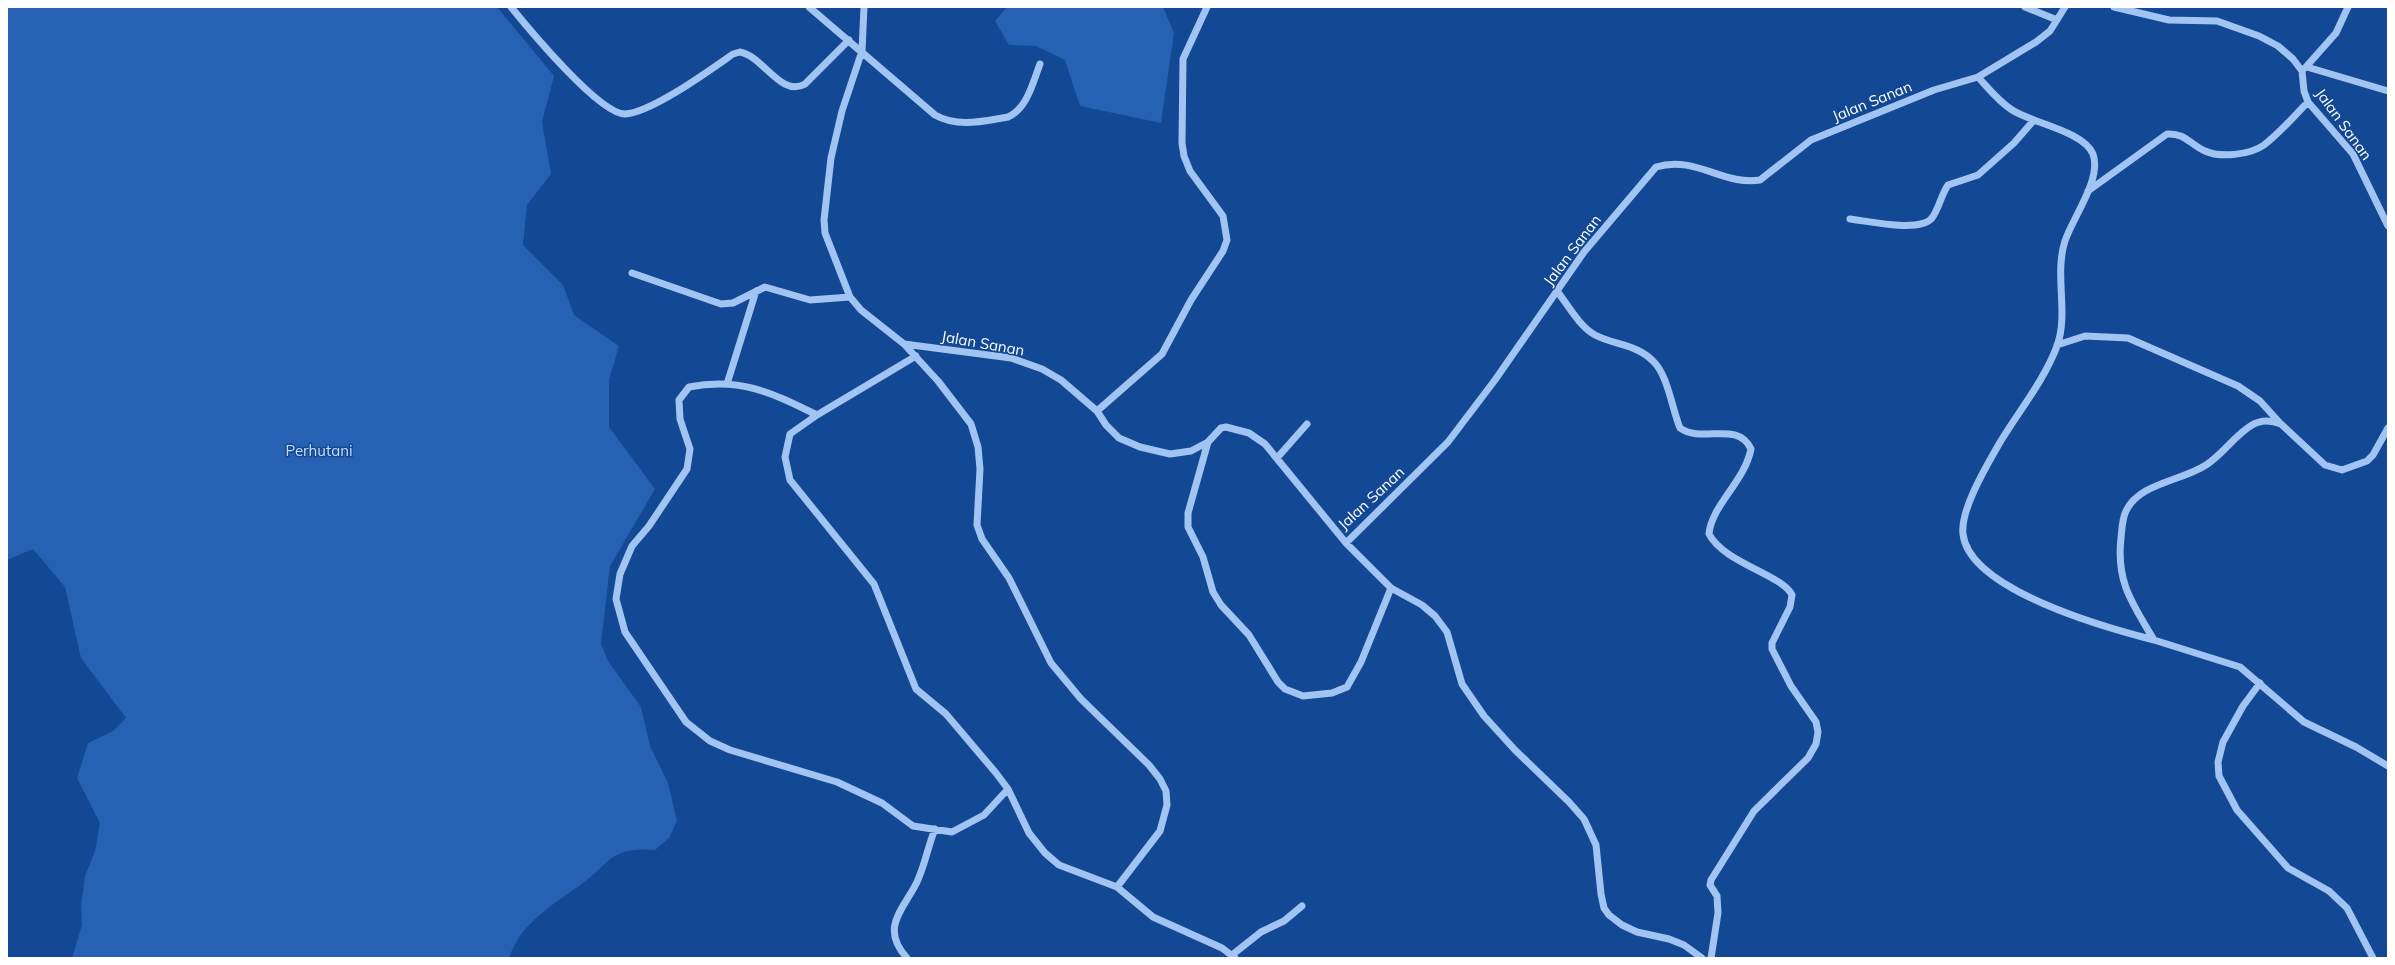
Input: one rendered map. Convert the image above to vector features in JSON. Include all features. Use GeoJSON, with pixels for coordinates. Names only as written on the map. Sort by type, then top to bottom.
{"type":"FeatureCollection","features":[{"type":"Feature","properties":{"kind":"street"},"geometry":{"type":"LineString","coordinates":[[511,7],[563,67],[601,101],[622,114],[632,113],[672,95],[733,54],[740,52],[754,58],[784,84],[792,88],[798,88],[805,84],[849,40]]}},
{"type":"Feature","properties":{"kind":"street"},"geometry":{"type":"LineString","coordinates":[[809,7],[935,115],[944,120],[962,124],[1008,118],[1015,114],[1024,102],[1040,64]]}},
{"type":"Feature","properties":{"kind":"street","name":"Jalan Sanan"},"geometry":{"type":"LineString","coordinates":[[864,7],[862,51],[842,111],[833,152],[824,220],[825,233],[850,297],[878,326],[904,344],[1011,358],[1042,369],[1061,380],[1097,411],[1106,425],[1119,438],[1140,447],[1170,454],[1191,451],[1208,442],[1221,428],[1233,428],[1258,438],[1277,458],[1346,543],[1448,442],[1495,380],[1584,252],[1656,167],[1668,164],[1684,163],[1739,180],[1760,180],[1812,140],[1934,90],[1978,77],[2036,42],[2057,20],[2065,7]]}},
{"type":"Feature","properties":{"kind":"street"},"geometry":{"type":"LineString","coordinates":[[1097,411],[1162,354],[1190,300],[1223,251],[1227,240],[1223,216],[1190,171],[1184,156],[1182,143],[1183,59],[1207,7]]}},
{"type":"Feature","properties":{"kind":"street"},"geometry":{"type":"LineString","coordinates":[[2025,7],[2057,20]]}},
{"type":"Feature","properties":{"kind":"street"},"geometry":{"type":"LineString","coordinates":[[2114,7],[2169,20],[2207,19],[2235,27],[2259,36],[2278,46],[2304,69],[2388,91]]}},
{"type":"Feature","properties":{"kind":"street"},"geometry":{"type":"LineString","coordinates":[[2304,69],[2336,32],[2348,7]]}},
{"type":"Feature","properties":{"kind":"street","name":"Jalan Sanan"},"geometry":{"type":"LineString","coordinates":[[2304,69],[2304,91],[2308,102],[2353,154],[2388,226]]}},
{"type":"Feature","properties":{"kind":"street"},"geometry":{"type":"LineString","coordinates":[[1978,77],[2000,102],[2034,120],[2069,134],[2082,142],[2092,152],[2095,162],[2094,176],[2064,244],[2060,276],[2061,321],[2057,345],[2047,366],[1999,445],[1974,494],[1967,510],[1963,532],[1967,549],[1979,564],[1990,573],[2050,606],[2105,628],[2154,640],[2240,667],[2304,722],[2356,747],[2388,766]]}},
{"type":"Feature","properties":{"kind":"street"},"geometry":{"type":"LineString","coordinates":[[2088,191],[2167,134],[2178,134],[2200,149],[2212,155],[2226,156],[2262,146],[2308,102]]}},
{"type":"Feature","properties":{"kind":"street"},"geometry":{"type":"LineString","coordinates":[[1850,219],[1905,226],[1926,223],[1934,215],[1948,185],[1978,175],[2014,143],[2034,120]]}},
{"type":"Feature","properties":{"kind":"street"},"geometry":{"type":"LineString","coordinates":[[632,273],[721,304],[733,303],[765,287],[810,300],[850,297]]}},
{"type":"Feature","properties":{"kind":"street"},"geometry":{"type":"LineString","coordinates":[[726,384],[756,291]]}},
{"type":"Feature","properties":{"kind":"street"},"geometry":{"type":"LineString","coordinates":[[1557,291],[1587,329],[1596,335],[1638,350],[1654,361],[1662,374],[1680,428],[1691,434],[1734,435],[1748,443],[1751,449],[1744,471],[1712,521],[1709,534],[1718,547],[1742,563],[1786,587],[1792,595],[1790,607],[1776,632],[1772,643],[1772,649],[1791,686],[1816,722],[1818,732],[1816,744],[1808,758],[1754,811],[1710,880],[1710,885],[1717,896],[1718,912],[1711,958]]}},
{"type":"Feature","properties":{"kind":"street"},"geometry":{"type":"LineString","coordinates":[[2057,345],[2085,336],[2128,338],[2238,386],[2260,401],[2281,424],[2325,465],[2342,470],[2367,461],[2373,455],[2388,428]]}},
{"type":"Feature","properties":{"kind":"street"},"geometry":{"type":"LineString","coordinates":[[904,344],[958,406],[971,424],[978,447],[980,469],[977,525],[982,539],[1009,578],[1051,663],[1081,699],[1145,761],[1160,779],[1166,791],[1167,805],[1160,832],[1116,887]]}},
{"type":"Feature","properties":{"kind":"street"},"geometry":{"type":"LineString","coordinates":[[916,356],[817,415],[790,434],[785,457],[790,480],[874,584],[916,689],[946,714],[1008,789],[1029,833],[1052,861],[1074,872],[1116,887],[1153,917],[1207,941],[1234,957],[1261,932],[1284,921],[1302,906]]}},
{"type":"Feature","properties":{"kind":"street"},"geometry":{"type":"LineString","coordinates":[[817,415],[768,392],[726,384],[689,387],[679,400],[680,419],[690,449],[687,469],[649,526],[632,546],[620,574],[616,599],[625,632],[686,722],[710,741],[730,750],[837,782],[882,802],[913,826],[952,832],[984,815],[1008,789]]}},
{"type":"Feature","properties":{"kind":"street"},"geometry":{"type":"LineString","coordinates":[[2154,640],[2133,605],[2121,576],[2119,560],[2124,518],[2134,499],[2145,491],[2185,476],[2208,464],[2252,425],[2263,420],[2272,420],[2281,424]]}},
{"type":"Feature","properties":{"kind":"street"},"geometry":{"type":"LineString","coordinates":[[1277,458],[1307,424]]}},
{"type":"Feature","properties":{"kind":"street"},"geometry":{"type":"LineString","coordinates":[[1208,442],[1188,513],[1188,527],[1203,557],[1213,592],[1221,605],[1249,635],[1285,689],[1303,696],[1332,694],[1347,687],[1361,662],[1391,588]]}},
{"type":"Feature","properties":{"kind":"street"},"geometry":{"type":"LineString","coordinates":[[1346,543],[1391,588],[1422,605],[1442,623],[1462,684],[1484,716],[1584,819],[1596,845],[1601,894],[1604,908],[1608,915],[1622,925],[1637,932],[1669,939],[1684,945],[1702,958]]}},
{"type":"Feature","properties":{"kind":"street"},"geometry":{"type":"LineString","coordinates":[[2260,683],[2243,706],[2223,742],[2218,762],[2221,781],[2237,810],[2288,868],[2329,891],[2347,908],[2373,958]]}},
{"type":"Feature","properties":{"kind":"street"},"geometry":{"type":"LineString","coordinates":[[907,958],[898,944],[895,920],[899,908],[918,880],[934,829]]}},
{"type":"Feature","properties":{"kind":"green space","name":"Perhutani"},"geometry":{"type":"Polygon","coordinates":[[[7,7],[497,7],[554,76],[542,122],[551,174],[527,205],[523,245],[563,285],[574,315],[619,346],[609,380],[609,427],[655,489],[610,566],[601,644],[608,661],[641,707],[650,746],[668,783],[677,821],[669,838],[655,850],[632,850],[615,856],[592,876],[542,913],[523,933],[515,944],[509,958],[72,958],[82,925],[81,906],[85,876],[95,851],[100,823],[77,778],[88,743],[113,731],[126,718],[81,658],[65,587],[33,549],[7,560],[7,7]]]}},
{"type":"Feature","properties":{"kind":"green space"},"geometry":{"type":"Polygon","coordinates":[[[1007,7],[1163,7],[1174,33],[1161,123],[1080,106],[1065,60],[1036,46],[1009,45],[995,21],[1007,7]]]}}]}
